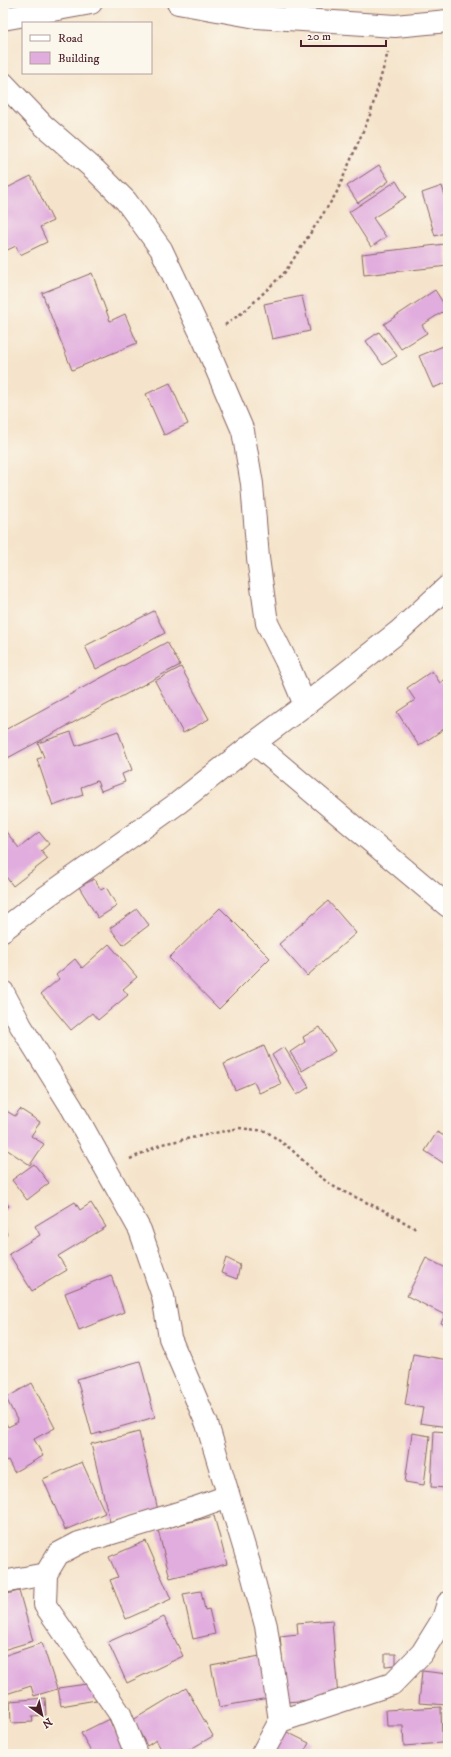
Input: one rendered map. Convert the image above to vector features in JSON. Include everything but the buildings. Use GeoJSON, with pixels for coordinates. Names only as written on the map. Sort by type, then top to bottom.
{"type":"FeatureCollection","features":[{"type":"Feature","properties":{"kind":"street"},"geometry":{"type":"LineString","coordinates":[[3,19],[91,3]]}},
{"type":"Feature","properties":{"kind":"street"},"geometry":{"type":"LineString","coordinates":[[178,3],[256,17],[395,26],[448,21]]}},
{"type":"Feature","properties":{"kind":"street"},"geometry":{"type":"LineString","coordinates":[[3,84],[43,125],[95,170],[126,201],[161,249],[204,340],[243,431],[252,484],[258,558],[268,623],[306,705]]}},
{"type":"Feature","properties":{"kind":"street"},"geometry":{"type":"LineString","coordinates":[[4,925],[178,803],[398,632],[448,586]]}},
{"type":"Feature","properties":{"kind":"street"},"geometry":{"type":"LineString","coordinates":[[254,743],[448,906]]}},
{"type":"Feature","properties":{"kind":"street"},"geometry":{"type":"LineString","coordinates":[[3,992],[21,1026],[72,1108],[108,1170],[140,1230],[163,1296],[170,1338],[207,1424],[266,1626],[280,1721],[262,1754]]}},
{"type":"Feature","properties":{"kind":"street"},"geometry":{"type":"LineString","coordinates":[[136,1754],[120,1714],[45,1605],[46,1574],[58,1554],[79,1542],[198,1507],[228,1496]]}},
{"type":"Feature","properties":{"kind":"street"},"geometry":{"type":"LineString","coordinates":[[3,1582],[46,1574]]}},
{"type":"Feature","properties":{"kind":"street"},"geometry":{"type":"LineString","coordinates":[[280,1721],[392,1684],[422,1653],[443,1619],[448,1603]]}},
{"type":"Feature","properties":{"kind":"path"},"geometry":{"type":"LineString","coordinates":[[204,340],[247,309],[285,272],[336,194],[370,114],[395,26]]}},
{"type":"Feature","properties":{"kind":"path"},"geometry":{"type":"LineString","coordinates":[[108,1170],[162,1144],[239,1128],[266,1131],[292,1150],[319,1176],[336,1188],[375,1205],[416,1229]]}}]}
